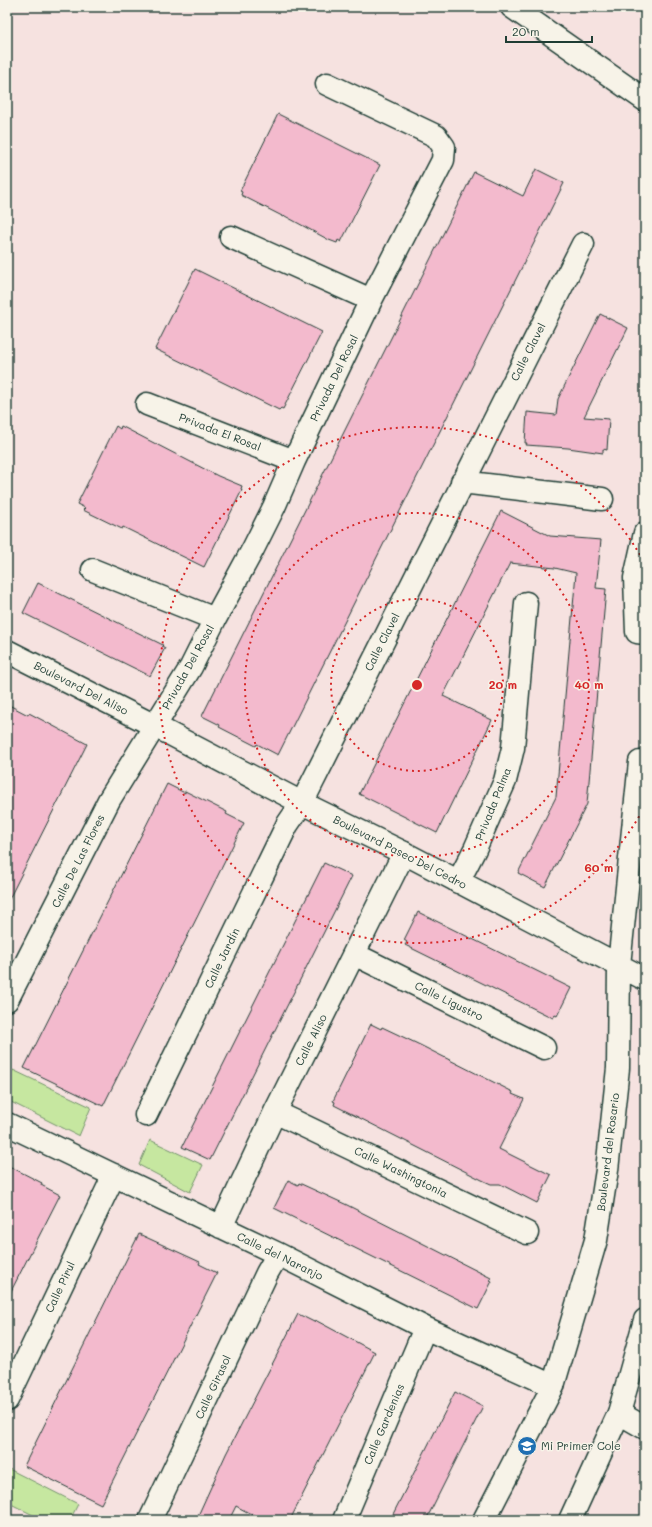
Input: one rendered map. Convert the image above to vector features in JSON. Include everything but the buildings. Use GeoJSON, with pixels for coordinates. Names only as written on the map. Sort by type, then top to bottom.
{"type":"FeatureCollection","features":[{"type":"Feature","properties":{"kind":"street"},"geometry":{"type":"LineString","coordinates":[[512,7],[645,100]]}},
{"type":"Feature","properties":{"kind":"street","name":"Privada Del Rosal"},"geometry":{"type":"LineString","coordinates":[[155,726],[191,667],[253,549],[371,300],[443,160],[444,147],[436,136],[327,84]]}},
{"type":"Feature","properties":{"kind":"street"},"geometry":{"type":"LineString","coordinates":[[231,236],[371,300]]}},
{"type":"Feature","properties":{"kind":"street","name":"Calle Clavel"},"geometry":{"type":"LineString","coordinates":[[302,803],[462,482],[583,244]]}},
{"type":"Feature","properties":{"kind":"street","name":"Privada El Rosal"},"geometry":{"type":"LineString","coordinates":[[147,404],[294,461]]}},
{"type":"Feature","properties":{"kind":"street"},"geometry":{"type":"LineString","coordinates":[[462,482],[602,499]]}},
{"type":"Feature","properties":{"kind":"street"},"geometry":{"type":"LineString","coordinates":[[645,533],[635,578],[637,632],[645,633]]}},
{"type":"Feature","properties":{"kind":"street"},"geometry":{"type":"LineString","coordinates":[[93,570],[215,619]]}},
{"type":"Feature","properties":{"kind":"street","name":"Privada Palma"},"geometry":{"type":"LineString","coordinates":[[458,882],[475,849],[505,781],[512,754],[526,603]]}},
{"type":"Feature","properties":{"kind":"street","name":"Boulevard Del Aliso"},"geometry":{"type":"LineString","coordinates":[[7,651],[155,726]]}},
{"type":"Feature","properties":{"kind":"street","name":"Boulevard Paseo Del Cedro"},"geometry":{"type":"LineString","coordinates":[[155,726],[302,803],[404,853],[645,979]]}},
{"type":"Feature","properties":{"kind":"street","name":"Calle De Las Flores"},"geometry":{"type":"LineString","coordinates":[[7,1000],[109,800],[155,726]]}},
{"type":"Feature","properties":{"kind":"street","name":"Boulevard del Rosario"},"geometry":{"type":"LineString","coordinates":[[484,1520],[553,1386],[596,1240],[607,1170],[618,1068],[619,965],[640,762]]}},
{"type":"Feature","properties":{"kind":"street","name":"Calle Jardín"},"geometry":{"type":"LineString","coordinates":[[146,1115],[287,825],[302,803]]}},
{"type":"Feature","properties":{"kind":"street","name":"Calle Aliso"},"geometry":{"type":"LineString","coordinates":[[221,1227],[275,1112],[404,853]]}},
{"type":"Feature","properties":{"kind":"street","name":"Calle Ligustro"},"geometry":{"type":"LineString","coordinates":[[354,954],[544,1048]]}},
{"type":"Feature","properties":{"kind":"street","name":"Calle Washingtonia"},"geometry":{"type":"LineString","coordinates":[[275,1112],[527,1233]]}},
{"type":"Feature","properties":{"kind":"street","name":"Calle del Naranjo"},"geometry":{"type":"LineString","coordinates":[[7,1124],[278,1254],[425,1328],[553,1386]]}},
{"type":"Feature","properties":{"kind":"street","name":"Calle Pirul"},"geometry":{"type":"LineString","coordinates":[[7,1400],[114,1175]]}},
{"type":"Feature","properties":{"kind":"street","name":"Calle Girasol"},"geometry":{"type":"LineString","coordinates":[[150,1520],[267,1273],[278,1254]]}},
{"type":"Feature","properties":{"kind":"street"},"geometry":{"type":"LineString","coordinates":[[570,1520],[619,1413],[645,1320]]}},
{"type":"Feature","properties":{"kind":"street","name":"Calle Gardenias"},"geometry":{"type":"LineString","coordinates":[[344,1520],[425,1328]]}},
{"type":"Feature","properties":{"kind":"street"},"geometry":{"type":"LineString","coordinates":[[619,1413],[645,1428]]}},
{"type":"Feature","properties":{"kind":"green space"},"geometry":{"type":"Polygon","coordinates":[[[13,1070],[91,1107],[79,1136],[7,1100],[7,1081],[13,1070]]]}},
{"type":"Feature","properties":{"kind":"green space"},"geometry":{"type":"Polygon","coordinates":[[[150,1140],[203,1165],[190,1192],[139,1165],[150,1140]]]}},
{"type":"Feature","properties":{"kind":"green space"},"geometry":{"type":"Polygon","coordinates":[[[7,1468],[78,1504],[70,1520],[43,1520],[7,1502],[7,1468]]]}},
{"type":"Feature","properties":{"kind":"place","name":"Mi Primer Cole"},"geometry":{"type":"Point","coordinates":[527,1446]}}]}
